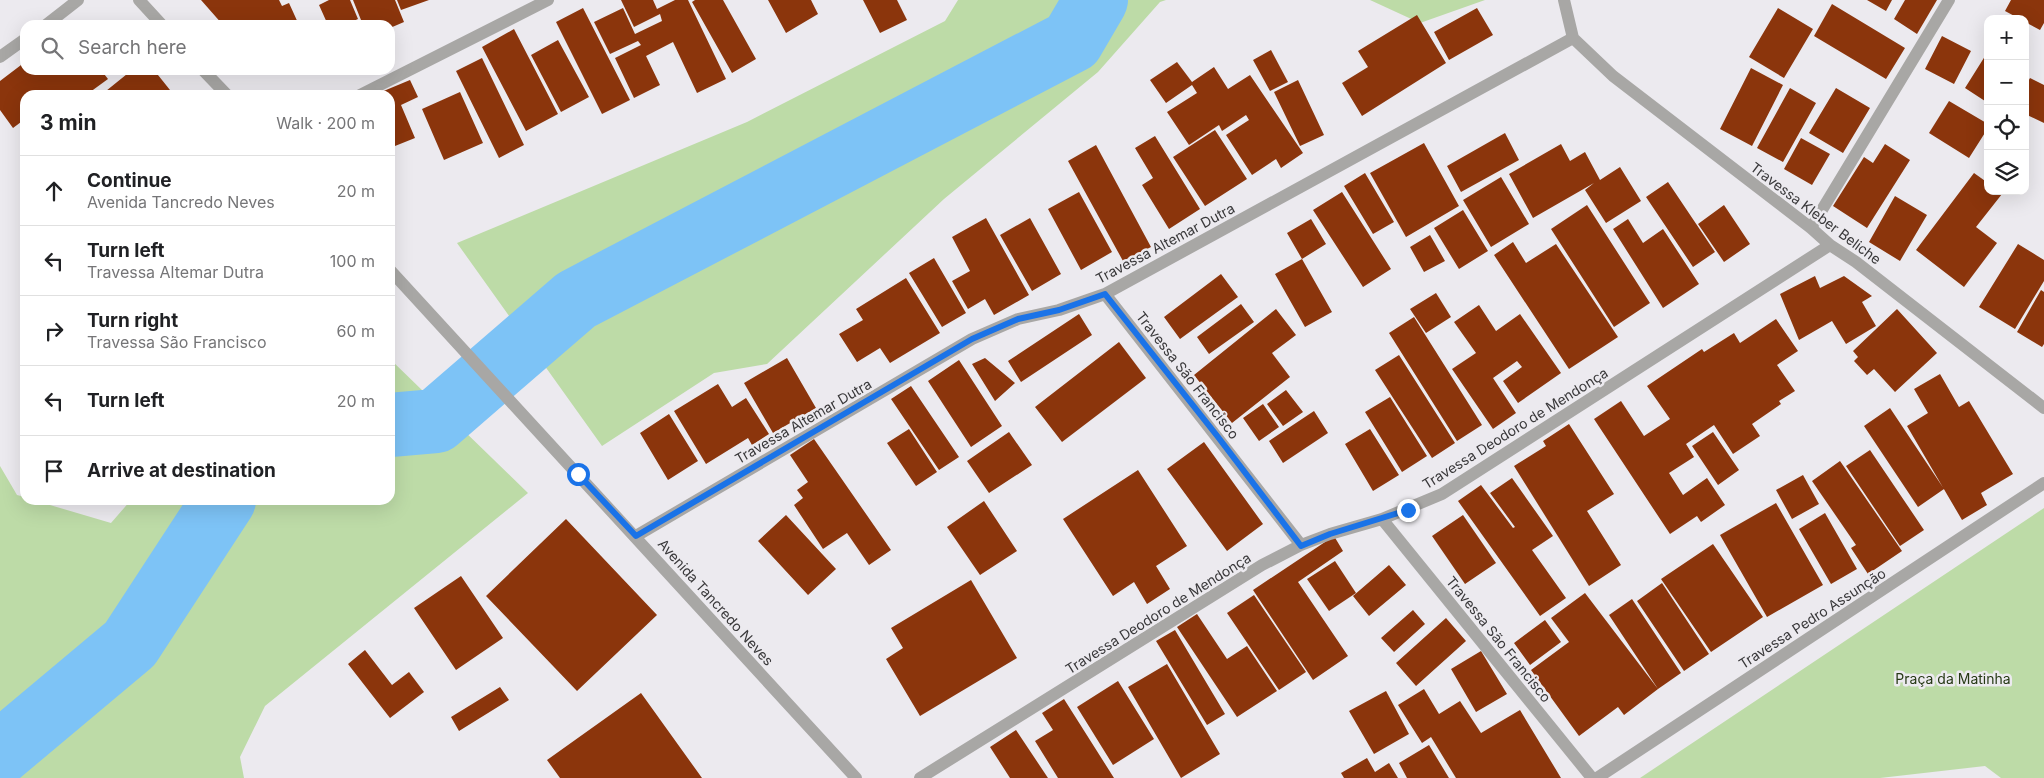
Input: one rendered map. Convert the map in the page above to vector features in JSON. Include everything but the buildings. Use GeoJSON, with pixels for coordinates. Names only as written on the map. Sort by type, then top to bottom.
{"type":"FeatureCollection","features":[{"type":"Feature","properties":{"kind":"street"},"geometry":{"type":"LineString","coordinates":[[52,20],[78,0]]}},
{"type":"Feature","properties":{"kind":"street"},"geometry":{"type":"LineString","coordinates":[[139,0],[157,20]]}},
{"type":"Feature","properties":{"kind":"street"},"geometry":{"type":"LineString","coordinates":[[370,90],[548,0]]}},
{"type":"Feature","properties":{"kind":"street"},"geometry":{"type":"LineString","coordinates":[[1564,0],[1573,38]]}},
{"type":"Feature","properties":{"kind":"street"},"geometry":{"type":"LineString","coordinates":[[1811,228],[1949,0]]}},
{"type":"Feature","properties":{"kind":"street","name":"Travessa Kleber Beliche"},"geometry":{"type":"LineString","coordinates":[[1573,38],[1613,76],[2044,408]]}},
{"type":"Feature","properties":{"kind":"street","name":"Travessa Altemar Dutra"},"geometry":{"type":"LineString","coordinates":[[636,536],[972,339],[1018,319],[1059,310],[1105,294],[1573,38]]}},
{"type":"Feature","properties":{"kind":"street"},"geometry":{"type":"LineString","coordinates":[[0,56],[20,43]]}},
{"type":"Feature","properties":{"kind":"street"},"geometry":{"type":"LineString","coordinates":[[208,75],[222,90]]}},
{"type":"Feature","properties":{"kind":"street","name":"Travessa Deodoro de Mendonça"},"geometry":{"type":"LineString","coordinates":[[920,778],[1262,566],[1330,534],[1382,519],[1442,494],[1830,245]]}},
{"type":"Feature","properties":{"kind":"street","name":"Avenida Tancredo Neves"},"geometry":{"type":"LineString","coordinates":[[395,275],[856,778]]}},
{"type":"Feature","properties":{"kind":"street","name":"Travessa São Francisco"},"geometry":{"type":"LineString","coordinates":[[1105,294],[1301,546]]}},
{"type":"Feature","properties":{"kind":"street","name":"Travessa Pedro Assunção"},"geometry":{"type":"LineString","coordinates":[[1597,778],[2044,483]]}},
{"type":"Feature","properties":{"kind":"street","name":"Travessa São Francisco"},"geometry":{"type":"LineString","coordinates":[[1382,519],[1592,778]]}},
{"type":"Feature","properties":{"kind":"green space"},"geometry":{"type":"Polygon","coordinates":[[[958,0],[1166,0],[1160,2],[1098,72],[944,199],[767,364],[714,373],[602,446],[457,243],[747,122],[945,21],[958,0]]]}},
{"type":"Feature","properties":{"kind":"green space"},"geometry":{"type":"Polygon","coordinates":[[[1370,0],[1485,0],[1420,23],[1370,0]]]}},
{"type":"Feature","properties":{"kind":"green space"},"geometry":{"type":"Polygon","coordinates":[[[395,364],[528,493],[265,706],[240,757],[244,778],[0,778],[0,466],[17,495],[20,496],[20,505],[50,505],[111,523],[127,505],[395,505],[395,364]]]}},
{"type":"Feature","properties":{"kind":"green space","name":"Praça da Matinha"},"geometry":{"type":"Polygon","coordinates":[[[2044,508],[2044,778],[2001,778],[1985,766],[1880,778],[1640,778],[2044,508]]]}},
{"type":"Feature","properties":{"kind":"waterway"},"geometry":{"type":"LineString","coordinates":[[395,425],[436,421],[576,300],[1072,41],[1096,0]]}},
{"type":"Feature","properties":{"kind":"waterway"},"geometry":{"type":"LineString","coordinates":[[0,753],[130,644],[221,505]]}},
{"type":"Feature","properties":{"kind":"route"},"geometry":{"type":"LineString","coordinates":[[578,474],[636,536],[972,339],[1018,319],[1059,310],[1105,294],[1301,546],[1330,534],[1408,510]]}}]}
